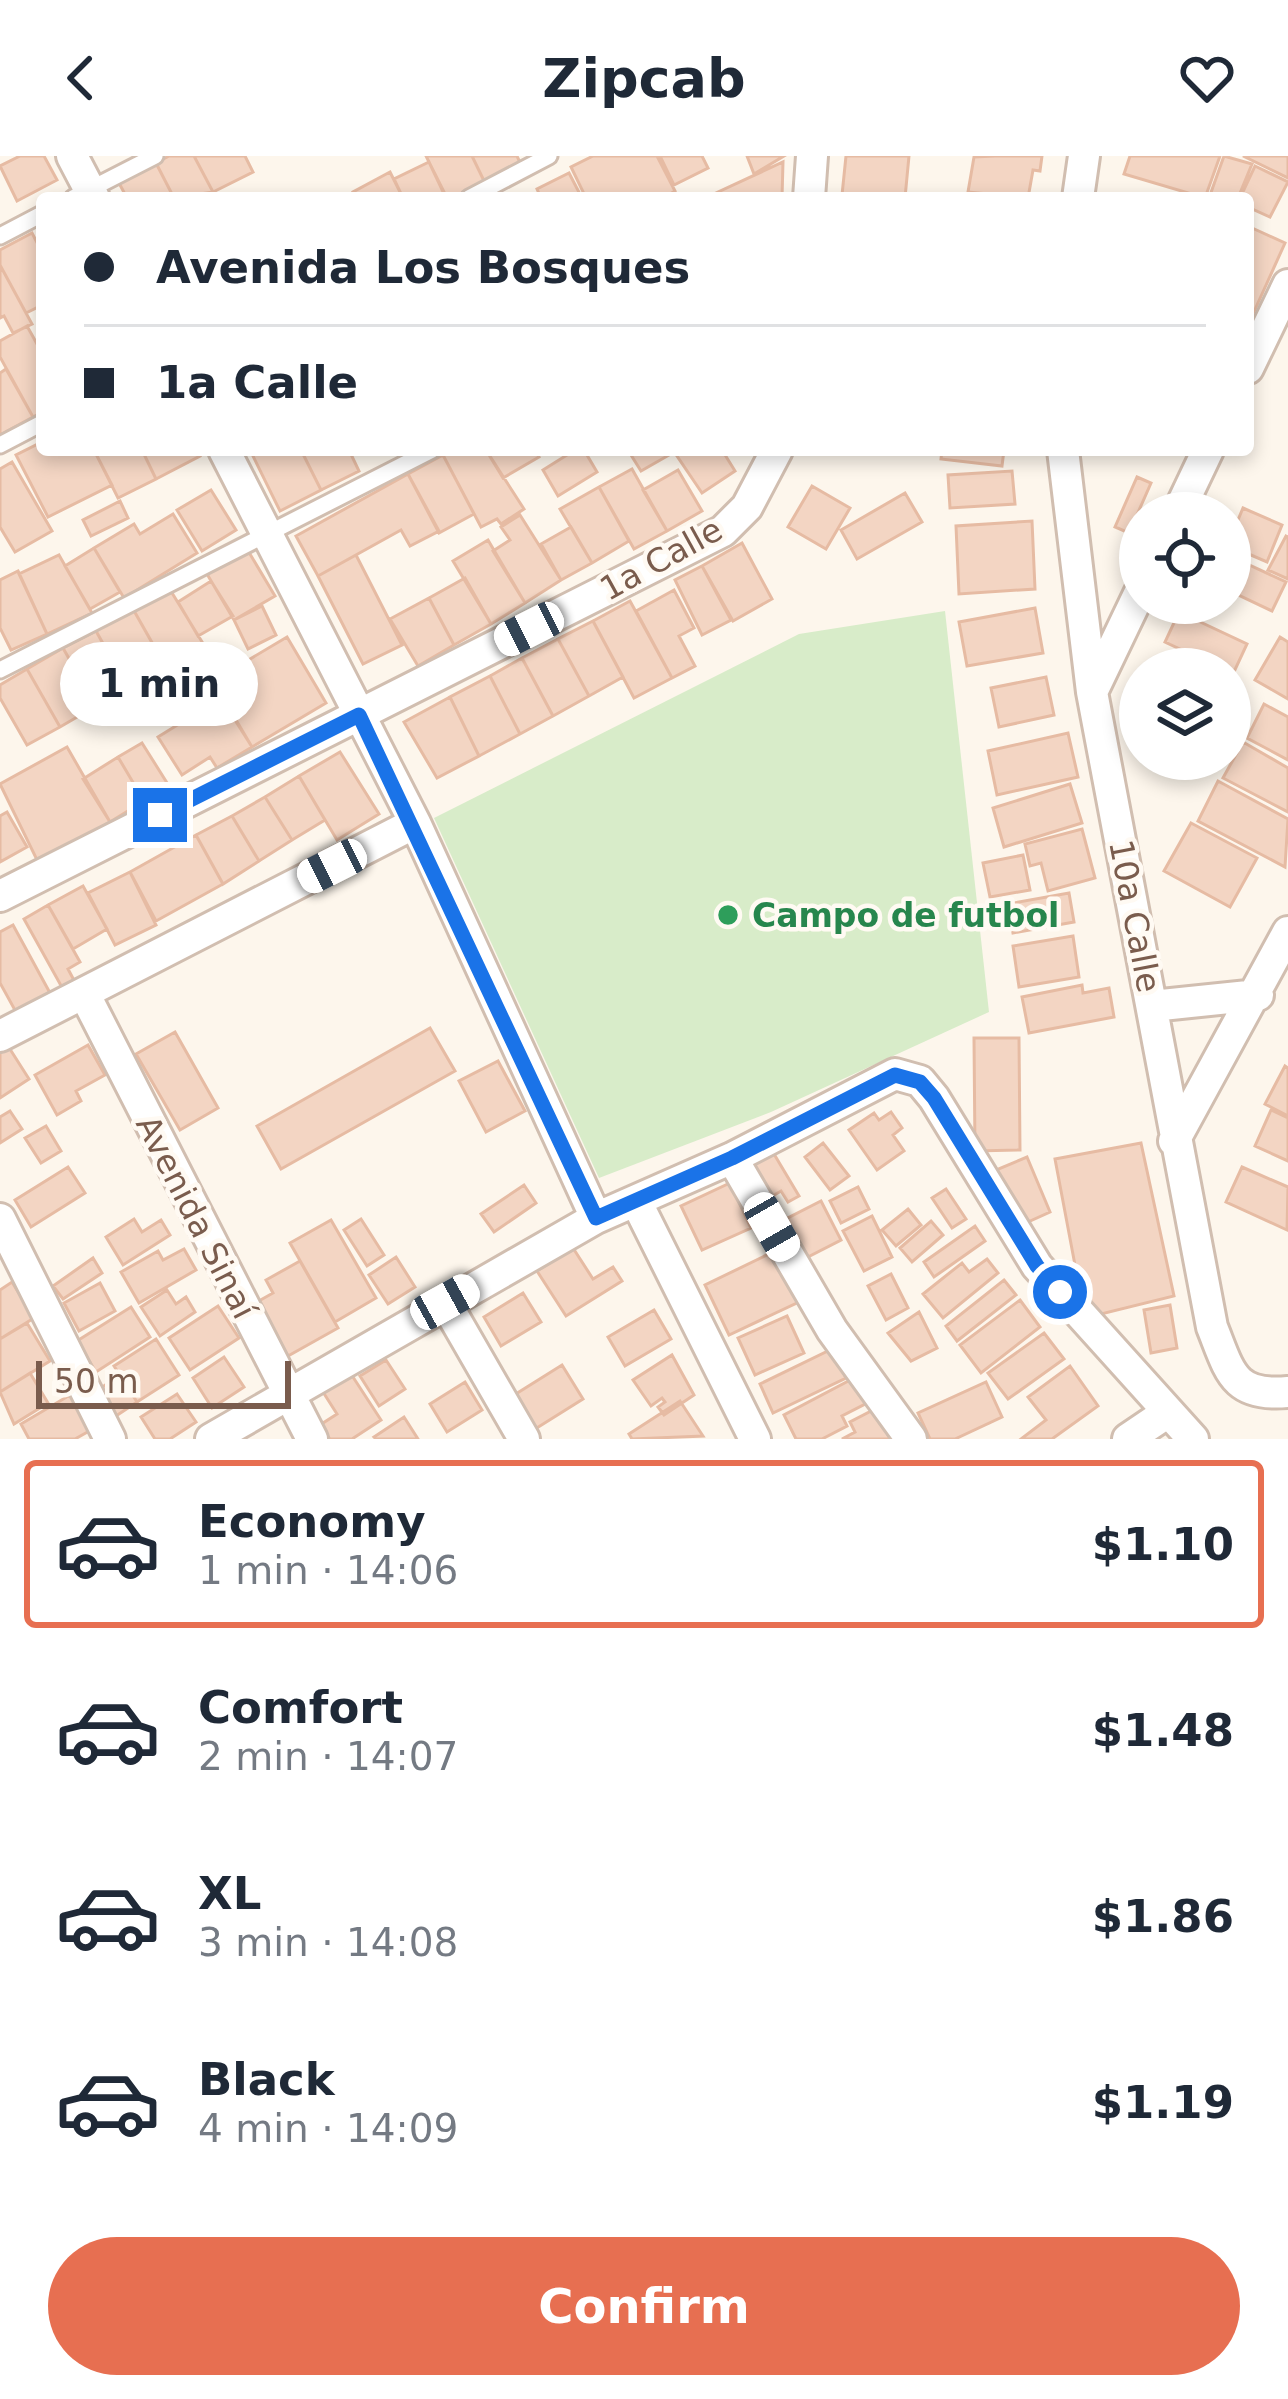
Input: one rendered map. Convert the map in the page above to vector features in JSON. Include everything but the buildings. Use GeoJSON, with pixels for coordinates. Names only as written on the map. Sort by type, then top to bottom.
{"type":"FeatureCollection","features":[{"type":"Feature","properties":{"kind":"street"},"geometry":{"type":"LineString","coordinates":[[72,156],[85,192]]}},
{"type":"Feature","properties":{"kind":"street"},"geometry":{"type":"LineString","coordinates":[[809,192],[812,156]]}},
{"type":"Feature","properties":{"kind":"street"},"geometry":{"type":"LineString","coordinates":[[1079,192],[1084,156]]}},
{"type":"Feature","properties":{"kind":"street"},"geometry":{"type":"LineString","coordinates":[[1254,356],[1288,285]]}},
{"type":"Feature","properties":{"kind":"street"},"geometry":{"type":"LineString","coordinates":[[227,456],[415,823],[596,1218]]}},
{"type":"Feature","properties":{"kind":"street","name":"1a Calle"},"geometry":{"type":"LineString","coordinates":[[0,896],[723,531],[747,507],[774,456]]}},
{"type":"Feature","properties":{"kind":"street","name":"10a Calle"},"geometry":{"type":"LineString","coordinates":[[1064,456],[1092,692],[1212,1327],[1232,1377],[1258,1395],[1288,1391]]}},
{"type":"Feature","properties":{"kind":"street"},"geometry":{"type":"LineString","coordinates":[[1188,492],[1205,456]]}},
{"type":"Feature","properties":{"kind":"street"},"geometry":{"type":"LineString","coordinates":[[1092,692],[1125,624]]}},
{"type":"Feature","properties":{"kind":"street"},"geometry":{"type":"LineString","coordinates":[[0,1036],[415,823]]}},
{"type":"Feature","properties":{"kind":"street"},"geometry":{"type":"LineString","coordinates":[[1174,1141],[1258,995],[1288,932]]}},
{"type":"Feature","properties":{"kind":"street","name":"Avenida Sinaí"},"geometry":{"type":"LineString","coordinates":[[84,993],[312,1439]]}},
{"type":"Feature","properties":{"kind":"street"},"geometry":{"type":"LineString","coordinates":[[1152,1006],[1258,995]]}},
{"type":"Feature","properties":{"kind":"street"},"geometry":{"type":"LineString","coordinates":[[211,1439],[596,1218],[732,1158],[895,1075],[920,1082],[934,1098],[1037,1266],[1165,1414],[1193,1439]]}},
{"type":"Feature","properties":{"kind":"street"},"geometry":{"type":"LineString","coordinates":[[732,1158],[832,1330],[910,1439]]}},
{"type":"Feature","properties":{"kind":"street"},"geometry":{"type":"LineString","coordinates":[[636,1201],[755,1439]]}},
{"type":"Feature","properties":{"kind":"street"},"geometry":{"type":"LineString","coordinates":[[0,1219],[110,1439]]}},
{"type":"Feature","properties":{"kind":"street"},"geometry":{"type":"LineString","coordinates":[[445,1302],[524,1439]]}},
{"type":"Feature","properties":{"kind":"street"},"geometry":{"type":"LineString","coordinates":[[1128,1439],[1165,1414]]}},
{"type":"Feature","properties":{"kind":"lane"},"geometry":{"type":"LineString","coordinates":[[91,192],[155,156]]}},
{"type":"Feature","properties":{"kind":"lane"},"geometry":{"type":"LineString","coordinates":[[481,192],[549,156]]}},
{"type":"Feature","properties":{"kind":"lane"},"geometry":{"type":"LineString","coordinates":[[0,236],[36,217]]}},
{"type":"Feature","properties":{"kind":"lane"},"geometry":{"type":"LineString","coordinates":[[0,445],[36,426]]}},
{"type":"Feature","properties":{"kind":"lane"},"geometry":{"type":"LineString","coordinates":[[0,670],[420,456]]}},
{"type":"Feature","properties":{"kind":"green space","name":"Campo de futbol"},"geometry":{"type":"Polygon","coordinates":[[[945,611],[989,1012],[771,1112],[599,1178],[434,818],[799,634],[945,611]]]}},
{"type":"Feature","properties":{"kind":"place","name":"Campo de futbol"},"geometry":{"type":"Point","coordinates":[728,915]}},
{"type":"Feature","properties":{"kind":"route"},"geometry":{"type":"LineString","coordinates":[[160,815],[359,715],[415,823],[596,1218],[732,1158],[895,1075],[920,1082],[934,1098],[1037,1266],[1060,1292]]}}]}
